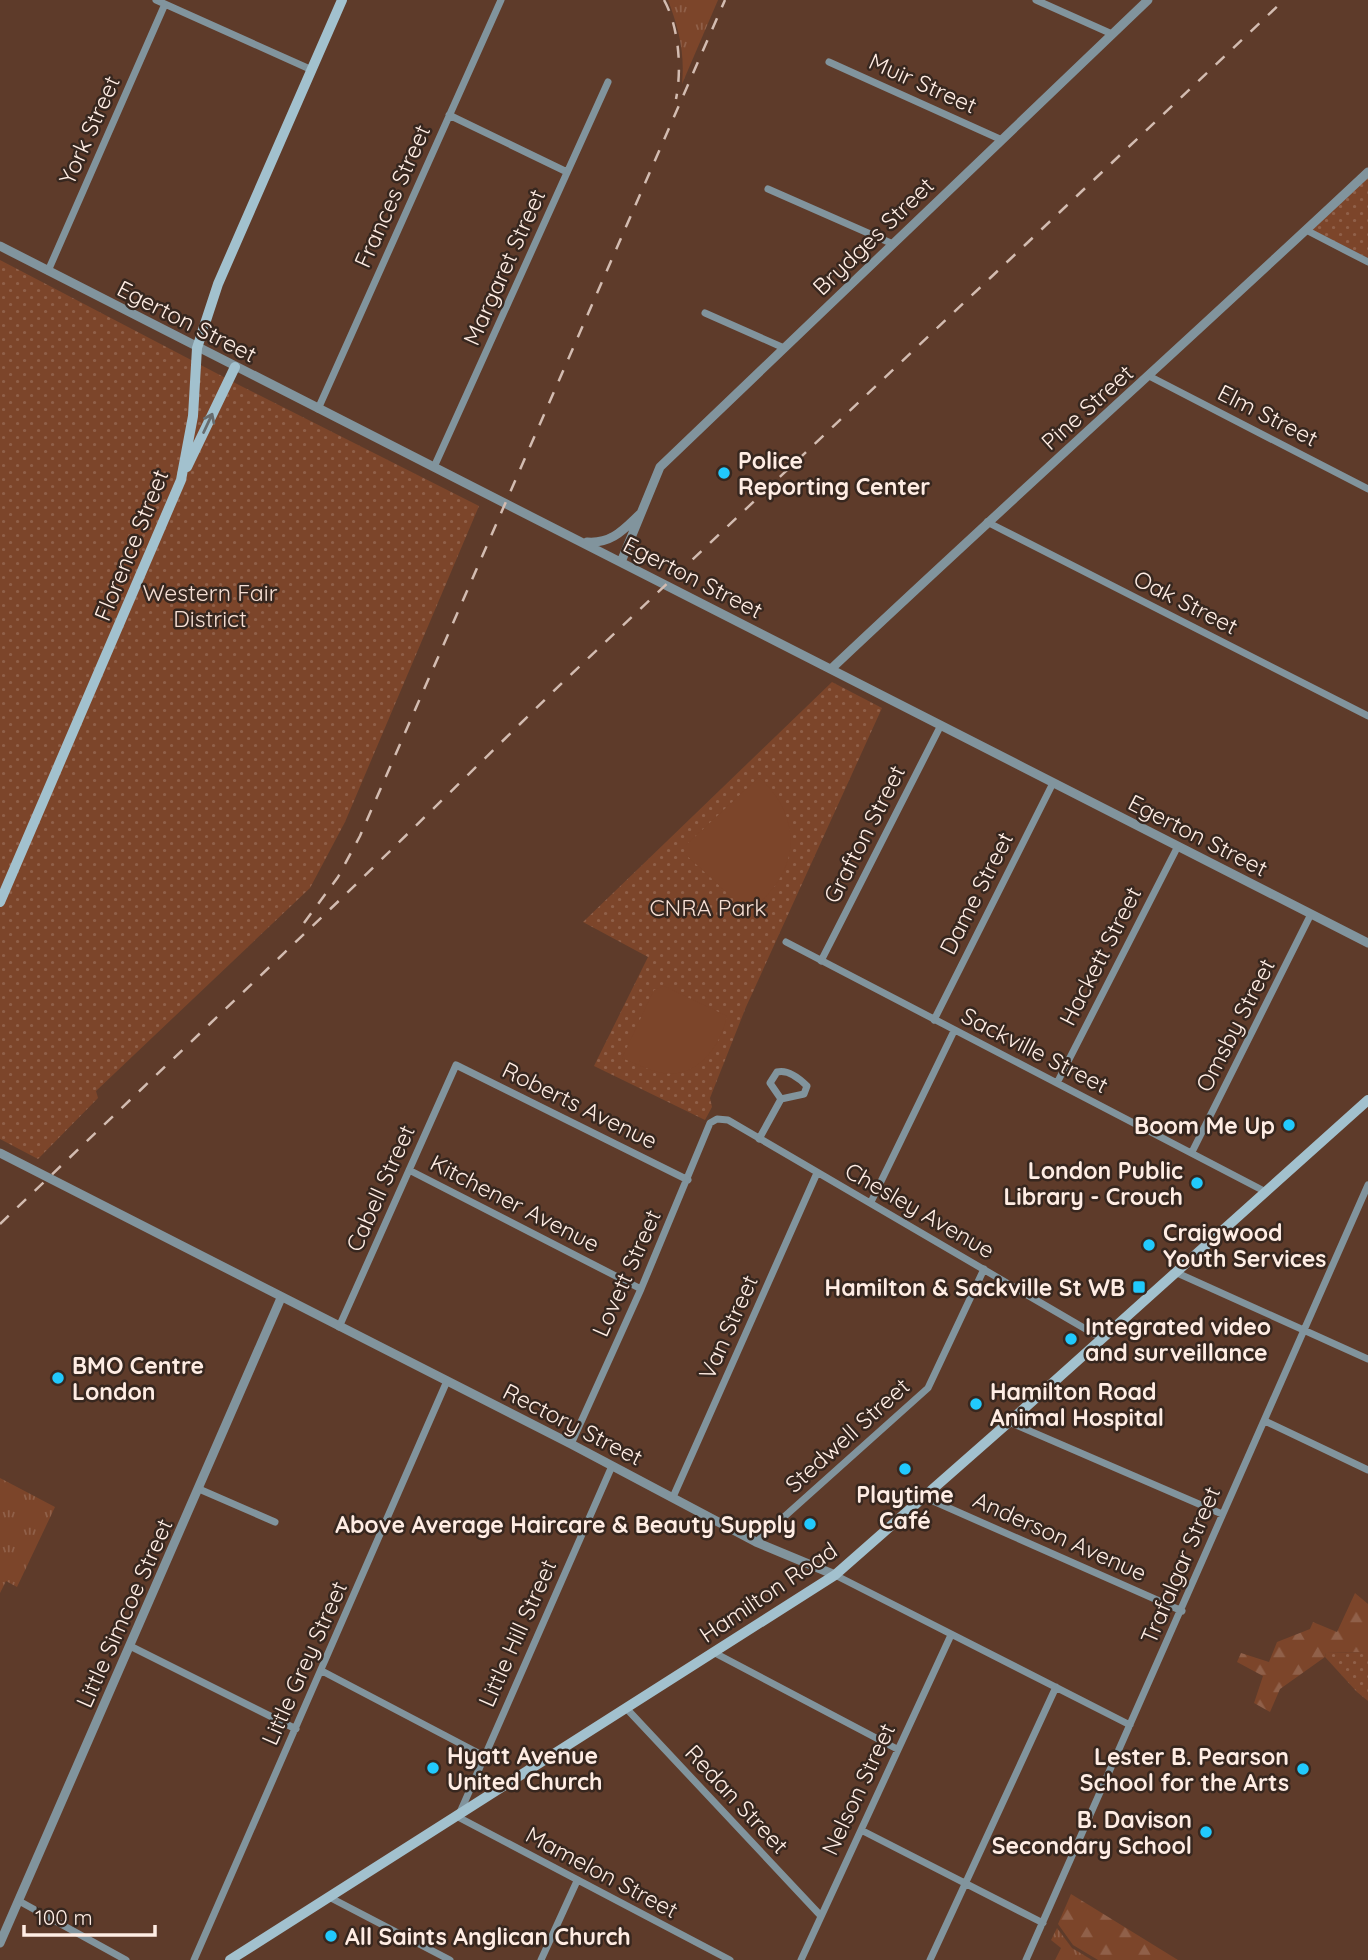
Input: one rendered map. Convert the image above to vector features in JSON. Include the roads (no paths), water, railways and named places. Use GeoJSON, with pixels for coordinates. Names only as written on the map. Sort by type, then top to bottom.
{"type":"FeatureCollection","features":[{"type":"Feature","properties":{"kind":"main road","name":"Florence Street"},"geometry":{"type":"LineString","coordinates":[[0,902],[181,480],[193,416],[197,348],[218,284],[342,0]]}},
{"type":"Feature","properties":{"kind":"main road"},"geometry":{"type":"LineString","coordinates":[[181,480],[235,367]]}},
{"type":"Feature","properties":{"kind":"main road","name":"Hamilton Road"},"geometry":{"type":"LineString","coordinates":[[230,1960],[835,1575],[1368,1100]]}},
{"type":"Feature","properties":{"kind":"street"},"geometry":{"type":"LineString","coordinates":[[156,0],[312,69]]}},
{"type":"Feature","properties":{"kind":"street","name":"Frances Street"},"geometry":{"type":"LineString","coordinates":[[318,409],[500,0]]}},
{"type":"Feature","properties":{"kind":"street"},"geometry":{"type":"LineString","coordinates":[[1036,0],[1112,34]]}},
{"type":"Feature","properties":{"kind":"street","name":"Brydges Street"},"geometry":{"type":"LineString","coordinates":[[621,562],[660,467],[1148,0]]}},
{"type":"Feature","properties":{"kind":"street","name":"York Street"},"geometry":{"type":"LineString","coordinates":[[48,271],[165,4]]}},
{"type":"Feature","properties":{"kind":"street","name":"Muir Street"},"geometry":{"type":"LineString","coordinates":[[829,62],[1002,140]]}},
{"type":"Feature","properties":{"kind":"street","name":"Margaret Street"},"geometry":{"type":"LineString","coordinates":[[434,467],[608,82]]}},
{"type":"Feature","properties":{"kind":"street"},"geometry":{"type":"LineString","coordinates":[[449,115],[567,172]]}},
{"type":"Feature","properties":{"kind":"street","name":"Pine Street"},"geometry":{"type":"LineString","coordinates":[[831,669],[1368,172]]}},
{"type":"Feature","properties":{"kind":"street"},"geometry":{"type":"LineString","coordinates":[[768,189],[892,244]]}},
{"type":"Feature","properties":{"kind":"street"},"geometry":{"type":"LineString","coordinates":[[1306,230],[1368,262]]}},
{"type":"Feature","properties":{"kind":"street","name":"Egerton Street"},"geometry":{"type":"LineString","coordinates":[[0,246],[1368,943]]}},
{"type":"Feature","properties":{"kind":"street"},"geometry":{"type":"LineString","coordinates":[[705,313],[784,348]]}},
{"type":"Feature","properties":{"kind":"street","name":"Elm Street"},"geometry":{"type":"LineString","coordinates":[[1149,376],[1368,489]]}},
{"type":"Feature","properties":{"kind":"street"},"geometry":{"type":"LineString","coordinates":[[582,542],[604,542],[615,537],[643,512]]}},
{"type":"Feature","properties":{"kind":"street","name":"Oak Street"},"geometry":{"type":"LineString","coordinates":[[987,522],[1368,716]]}},
{"type":"Feature","properties":{"kind":"street","name":"Grafton Street"},"geometry":{"type":"LineString","coordinates":[[821,961],[941,725]]}},
{"type":"Feature","properties":{"kind":"street","name":"Dame Street"},"geometry":{"type":"LineString","coordinates":[[934,1020],[1053,783]]}},
{"type":"Feature","properties":{"kind":"street","name":"Hackett Street"},"geometry":{"type":"LineString","coordinates":[[1057,1083],[1178,846]]}},
{"type":"Feature","properties":{"kind":"street","name":"Omsby Street"},"geometry":{"type":"LineString","coordinates":[[1192,1153],[1311,914]]}},
{"type":"Feature","properties":{"kind":"street","name":"Sackville Street"},"geometry":{"type":"LineString","coordinates":[[786,942],[1266,1192]]}},
{"type":"Feature","properties":{"kind":"street"},"geometry":{"type":"LineString","coordinates":[[871,1202],[954,1031]]}},
{"type":"Feature","properties":{"kind":"street","name":"Cabell Street"},"geometry":{"type":"LineString","coordinates":[[339,1327],[456,1065]]}},
{"type":"Feature","properties":{"kind":"street","name":"Roberts Avenue"},"geometry":{"type":"LineString","coordinates":[[456,1065],[688,1180]]}},
{"type":"Feature","properties":{"kind":"street"},"geometry":{"type":"LineString","coordinates":[[759,1139],[781,1099],[804,1094],[807,1086],[791,1074],[782,1070],[777,1072],[770,1083],[781,1099]]}},
{"type":"Feature","properties":{"kind":"street"},"geometry":{"type":"LineString","coordinates":[[1357,1110],[1368,1114]]}},
{"type":"Feature","properties":{"kind":"street","name":"Chesley Avenue"},"geometry":{"type":"LineString","coordinates":[[717,1119],[728,1120],[1101,1338]]}},
{"type":"Feature","properties":{"kind":"street","name":"Lovett Street"},"geometry":{"type":"LineString","coordinates":[[571,1444],[641,1289],[710,1122],[717,1119]]}},
{"type":"Feature","properties":{"kind":"street","name":"Rectory Street"},"geometry":{"type":"LineString","coordinates":[[0,1153],[571,1444],[756,1542],[835,1575],[1130,1725]]}},
{"type":"Feature","properties":{"kind":"street","name":"Kitchener Avenue"},"geometry":{"type":"LineString","coordinates":[[409,1170],[641,1289]]}},
{"type":"Feature","properties":{"kind":"street","name":"Van Street"},"geometry":{"type":"LineString","coordinates":[[673,1497],[817,1173]]}},
{"type":"Feature","properties":{"kind":"street","name":"Trafalgar Street"},"geometry":{"type":"LineString","coordinates":[[1026,1960],[1368,1185]]}},
{"type":"Feature","properties":{"kind":"street","name":"Stedwell Street"},"geometry":{"type":"LineString","coordinates":[[756,1542],[928,1388],[984,1269]]}},
{"type":"Feature","properties":{"kind":"street"},"geometry":{"type":"LineString","coordinates":[[1175,1272],[1368,1359]]}},
{"type":"Feature","properties":{"kind":"street","name":"Little Simcoe Street"},"geometry":{"type":"LineString","coordinates":[[0,1943],[281,1298]]}},
{"type":"Feature","properties":{"kind":"street","name":"Little Grey Street"},"geometry":{"type":"LineString","coordinates":[[194,1960],[447,1381]]}},
{"type":"Feature","properties":{"kind":"street"},"geometry":{"type":"LineString","coordinates":[[1265,1421],[1368,1470]]}},
{"type":"Feature","properties":{"kind":"street"},"geometry":{"type":"LineString","coordinates":[[1009,1422],[1222,1514]]}},
{"type":"Feature","properties":{"kind":"street","name":"Little Hill Street"},"geometry":{"type":"LineString","coordinates":[[458,1817],[612,1466]]}},
{"type":"Feature","properties":{"kind":"street"},"geometry":{"type":"LineString","coordinates":[[199,1489],[275,1522]]}},
{"type":"Feature","properties":{"kind":"street","name":"Anderson Avenue"},"geometry":{"type":"LineString","coordinates":[[924,1497],[1182,1611]]}},
{"type":"Feature","properties":{"kind":"street","name":"Nelson Street"},"geometry":{"type":"LineString","coordinates":[[801,1960],[951,1635]]}},
{"type":"Feature","properties":{"kind":"street"},"geometry":{"type":"LineString","coordinates":[[131,1646],[296,1729]]}},
{"type":"Feature","properties":{"kind":"street"},"geometry":{"type":"LineString","coordinates":[[713,1652],[897,1749]]}},
{"type":"Feature","properties":{"kind":"street"},"geometry":{"type":"LineString","coordinates":[[322,1671],[484,1756]]}},
{"type":"Feature","properties":{"kind":"street"},"geometry":{"type":"LineString","coordinates":[[930,1960],[1056,1687]]}},
{"type":"Feature","properties":{"kind":"street","name":"Redan Street"},"geometry":{"type":"LineString","coordinates":[[626,1708],[821,1916]]}},
{"type":"Feature","properties":{"kind":"street","name":"Mamelon Street"},"geometry":{"type":"LineString","coordinates":[[458,1817],[730,1960]]}},
{"type":"Feature","properties":{"kind":"street"},"geometry":{"type":"LineString","coordinates":[[861,1830],[1043,1923]]}},
{"type":"Feature","properties":{"kind":"street"},"geometry":{"type":"LineString","coordinates":[[541,1960],[577,1881]]}},
{"type":"Feature","properties":{"kind":"street"},"geometry":{"type":"LineString","coordinates":[[329,1898],[450,1960]]}},
{"type":"Feature","properties":{"kind":"street"},"geometry":{"type":"LineString","coordinates":[[19,1901],[126,1960]]}},
{"type":"Feature","properties":{"kind":"railway"},"geometry":{"type":"LineString","coordinates":[[664,0],[673,23],[678,48],[676,99]]}},
{"type":"Feature","properties":{"kind":"railway"},"geometry":{"type":"LineString","coordinates":[[304,923],[338,877],[360,836],[725,0]]}},
{"type":"Feature","properties":{"kind":"railway"},"geometry":{"type":"LineString","coordinates":[[0,1224],[346,894],[563,682],[1284,0]]}},
{"type":"Feature","properties":{"kind":"place","name":"Police Reporting Center"},"geometry":{"type":"Point","coordinates":[724,473]}},
{"type":"Feature","properties":{"kind":"place","name":"Boom Me Up"},"geometry":{"type":"Point","coordinates":[1289,1125]}},
{"type":"Feature","properties":{"kind":"place","name":"London Public Library - Crouch"},"geometry":{"type":"Point","coordinates":[1197,1183]}},
{"type":"Feature","properties":{"kind":"place","name":"Craigwood Youth Services"},"geometry":{"type":"Point","coordinates":[1149,1245]}},
{"type":"Feature","properties":{"kind":"place","name":"Hamilton & Sackville St WB"},"geometry":{"type":"Point","coordinates":[1139,1287]}},
{"type":"Feature","properties":{"kind":"place","name":"Integrated video and surveillance"},"geometry":{"type":"Point","coordinates":[1071,1339]}},
{"type":"Feature","properties":{"kind":"place","name":"BMO Centre London"},"geometry":{"type":"Point","coordinates":[58,1378]}},
{"type":"Feature","properties":{"kind":"place","name":"Hamilton Road Animal Hospital"},"geometry":{"type":"Point","coordinates":[976,1404]}},
{"type":"Feature","properties":{"kind":"place","name":"Playtime Café"},"geometry":{"type":"Point","coordinates":[905,1469]}},
{"type":"Feature","properties":{"kind":"place","name":"Above Average Haircare & Beauty Supply"},"geometry":{"type":"Point","coordinates":[810,1524]}},
{"type":"Feature","properties":{"kind":"place","name":"Hyatt Avenue United Church"},"geometry":{"type":"Point","coordinates":[433,1768]}},
{"type":"Feature","properties":{"kind":"place","name":"Lester B. Pearson School for the Arts"},"geometry":{"type":"Point","coordinates":[1303,1769]}},
{"type":"Feature","properties":{"kind":"place","name":"B. Davison Secondary School"},"geometry":{"type":"Point","coordinates":[1206,1832]}},
{"type":"Feature","properties":{"kind":"place","name":"All Saints Anglican Church"},"geometry":{"type":"Point","coordinates":[331,1936]}},
{"type":"Feature","properties":{"kind":"park label","name":"Western Fair District"},"geometry":{"type":"Point","coordinates":[210,605]}},
{"type":"Feature","properties":{"kind":"park label","name":"CNRA Park"},"geometry":{"type":"Point","coordinates":[708,907]}}]}
